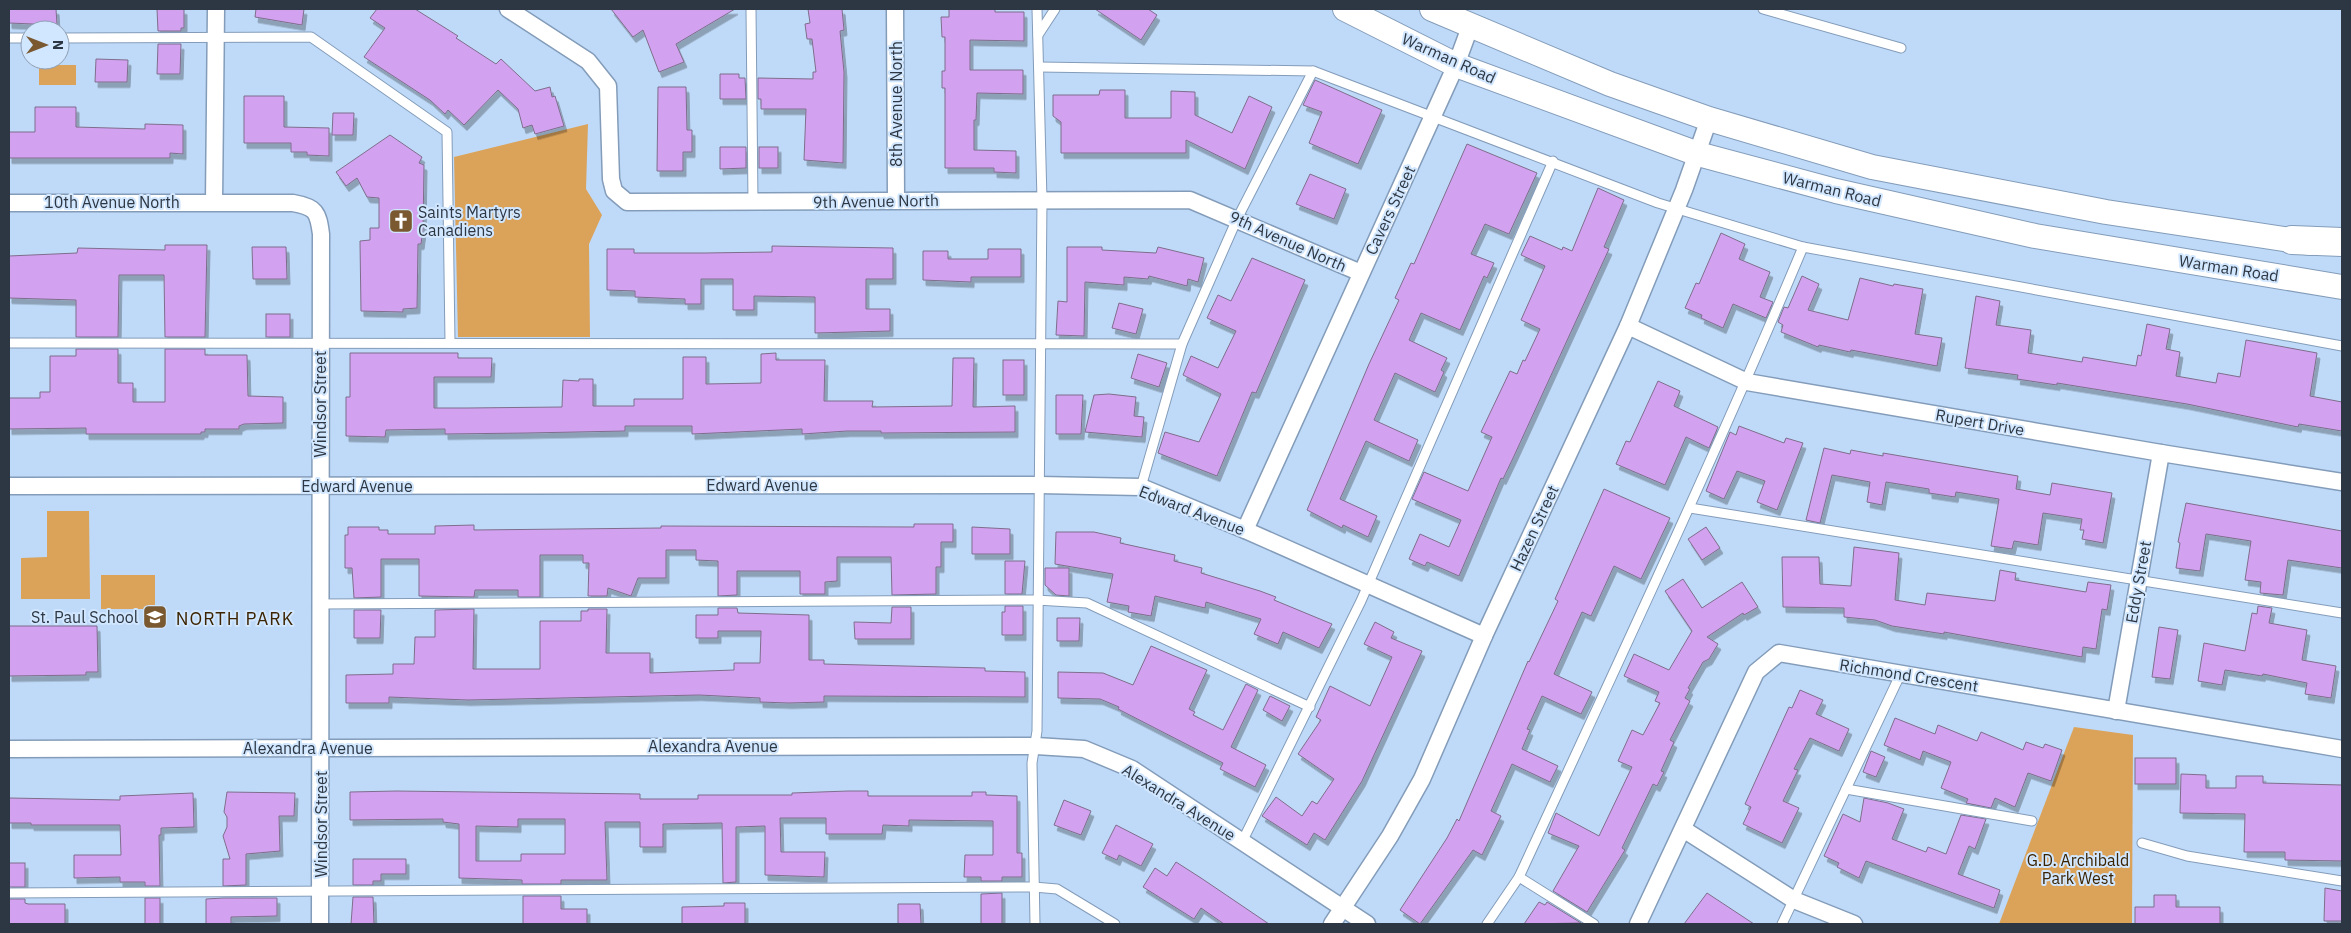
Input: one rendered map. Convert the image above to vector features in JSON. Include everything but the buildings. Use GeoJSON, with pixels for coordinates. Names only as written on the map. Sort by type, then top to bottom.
{"type":"FeatureCollection","features":[{"type":"Feature","properties":{"kind":"highway"},"geometry":{"type":"LineString","coordinates":[[2292,240],[2342,242]]}},
{"type":"Feature","properties":{"kind":"main road","name":"Warman Road"},"geometry":{"type":"LineString","coordinates":[[1345,9],[1456,65],[1698,154],[1836,191],[2035,236],[2342,287]]}},
{"type":"Feature","properties":{"kind":"main road","name":"Warman Road"},"geometry":{"type":"LineString","coordinates":[[1432,9],[1470,27],[1610,84],[1709,119],[1872,167],[2106,212],[2342,249]]}},
{"type":"Feature","properties":{"kind":"street"},"geometry":{"type":"LineString","coordinates":[[214,201],[216,9]]}},
{"type":"Feature","properties":{"kind":"street","name":"9th Avenue North"},"geometry":{"type":"LineString","coordinates":[[508,9],[588,60],[608,86],[611,179],[614,191],[626,202],[1190,200],[1361,273]]}},
{"type":"Feature","properties":{"kind":"street","name":"8th Avenue North"},"geometry":{"type":"LineString","coordinates":[[895,9],[896,200]]}},
{"type":"Feature","properties":{"kind":"street","name":"Cavers Street"},"geometry":{"type":"LineString","coordinates":[[1246,530],[1456,65],[1470,27]]}},
{"type":"Feature","properties":{"kind":"street","name":"Hazen Street"},"geometry":{"type":"LineString","coordinates":[[1332,924],[1390,836],[1422,779],[1484,636],[1628,326],[1698,154],[1709,119]]}},
{"type":"Feature","properties":{"kind":"street","name":"10th Avenue North"},"geometry":{"type":"LineString","coordinates":[[9,203],[214,201]]}},
{"type":"Feature","properties":{"kind":"street","name":"Windsor Street"},"geometry":{"type":"LineString","coordinates":[[214,201],[294,203],[309,206],[319,217],[321,234],[320,924]]}},
{"type":"Feature","properties":{"kind":"street","name":"Rupert Drive"},"geometry":{"type":"LineString","coordinates":[[1628,326],[1747,382],[2342,482]]}},
{"type":"Feature","properties":{"kind":"street","name":"Eddy Street"},"geometry":{"type":"LineString","coordinates":[[2116,711],[2161,453]]}},
{"type":"Feature","properties":{"kind":"street","name":"Edward Avenue"},"geometry":{"type":"LineString","coordinates":[[9,486],[1039,485],[1141,487],[1246,530],[1484,636]]}},
{"type":"Feature","properties":{"kind":"street","name":"Richmond Crescent"},"geometry":{"type":"LineString","coordinates":[[1638,924],[1756,672],[1779,653],[2342,749]]}},
{"type":"Feature","properties":{"kind":"street","name":"Alexandra Avenue"},"geometry":{"type":"LineString","coordinates":[[9,749],[1036,746],[1084,749],[1132,770],[1366,924]]}},
{"type":"Feature","properties":{"kind":"street"},"geometry":{"type":"LineString","coordinates":[[1683,829],[1794,900],[1854,924]]}},
{"type":"Feature","properties":{"kind":"lane"},"geometry":{"type":"LineString","coordinates":[[751,9],[752,202]]}},
{"type":"Feature","properties":{"kind":"lane"},"geometry":{"type":"LineString","coordinates":[[1035,924],[1032,763],[1036,746],[1036,600],[1042,200],[1037,9]]}},
{"type":"Feature","properties":{"kind":"lane"},"geometry":{"type":"LineString","coordinates":[[1038,35],[1055,9]]}},
{"type":"Feature","properties":{"kind":"lane"},"geometry":{"type":"LineString","coordinates":[[1763,9],[1901,48]]}},
{"type":"Feature","properties":{"kind":"lane"},"geometry":{"type":"LineString","coordinates":[[70,38],[310,37],[447,132],[450,342]]}},
{"type":"Feature","properties":{"kind":"lane"},"geometry":{"type":"LineString","coordinates":[[1039,67],[1313,71],[1676,209],[1803,246],[2342,346]]}},
{"type":"Feature","properties":{"kind":"lane"},"geometry":{"type":"LineString","coordinates":[[1141,487],[1182,344],[1237,219],[1313,71]]}},
{"type":"Feature","properties":{"kind":"lane"},"geometry":{"type":"LineString","coordinates":[[1242,842],[1310,707],[1367,585],[1553,161]]}},
{"type":"Feature","properties":{"kind":"lane"},"geometry":{"type":"LineString","coordinates":[[1487,924],[1519,877],[1747,382],[1803,246]]}},
{"type":"Feature","properties":{"kind":"lane"},"geometry":{"type":"LineString","coordinates":[[9,343],[450,342],[591,345],[1182,344]]}},
{"type":"Feature","properties":{"kind":"lane"},"geometry":{"type":"LineString","coordinates":[[1690,508],[2342,613]]}},
{"type":"Feature","properties":{"kind":"lane"},"geometry":{"type":"LineString","coordinates":[[319,604],[1036,600],[1087,603],[1310,707]]}},
{"type":"Feature","properties":{"kind":"lane"},"geometry":{"type":"LineString","coordinates":[[1782,924],[1901,673]]}},
{"type":"Feature","properties":{"kind":"lane"},"geometry":{"type":"LineString","coordinates":[[1846,789],[2032,821]]}},
{"type":"Feature","properties":{"kind":"lane"},"geometry":{"type":"LineString","coordinates":[[2142,843],[2187,856],[2342,881]]}},
{"type":"Feature","properties":{"kind":"lane"},"geometry":{"type":"LineString","coordinates":[[1519,877],[1594,924]]}},
{"type":"Feature","properties":{"kind":"lane"},"geometry":{"type":"LineString","coordinates":[[9,893],[1034,888],[1057,889],[1115,924]]}},
{"type":"Feature","properties":{"kind":"green space"},"geometry":{"type":"Polygon","coordinates":[[[70,65],[76,65],[76,85],[39,85],[39,70],[70,70],[70,65]]]}},
{"type":"Feature","properties":{"kind":"green space"},"geometry":{"type":"Polygon","coordinates":[[[588,124],[586,189],[602,215],[589,244],[590,337],[458,337],[454,157],[588,124]]]}},
{"type":"Feature","properties":{"kind":"green space"},"geometry":{"type":"Polygon","coordinates":[[[47,511],[89,511],[90,599],[21,599],[21,558],[47,557],[47,511]]]}},
{"type":"Feature","properties":{"kind":"green space"},"geometry":{"type":"Polygon","coordinates":[[[101,575],[155,575],[155,609],[101,609],[101,575]]]}},
{"type":"Feature","properties":{"kind":"green space","name":"G.D. Archibald Park West"},"geometry":{"type":"Polygon","coordinates":[[[2074,727],[2133,735],[2132,924],[1999,924],[2074,727]]]}},
{"type":"Feature","properties":{"kind":"place","name":"Saints Martyrs Canadiens"},"geometry":{"type":"Point","coordinates":[401,221]}},
{"type":"Feature","properties":{"kind":"place","name":"St. Paul School"},"geometry":{"type":"Point","coordinates":[155,617]}},
{"type":"Feature","properties":{"kind":"district","name":"NORTH PARK"},"geometry":{"type":"Point","coordinates":[235,619]}}]}
